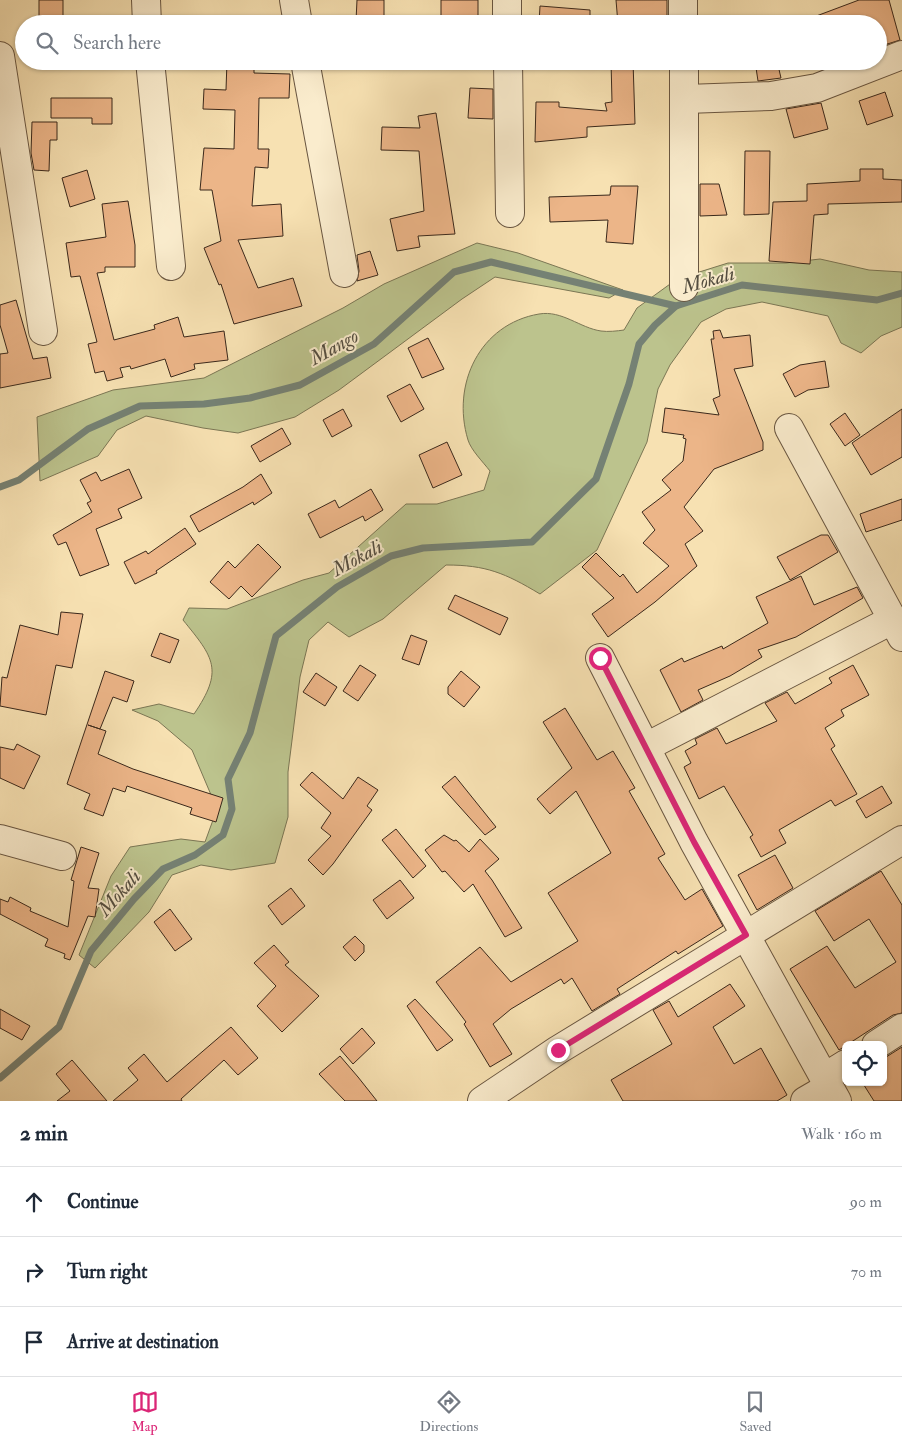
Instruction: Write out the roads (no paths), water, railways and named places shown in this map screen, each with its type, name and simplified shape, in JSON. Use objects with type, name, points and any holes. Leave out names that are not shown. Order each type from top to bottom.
[{"type":"street","points":[[146,0],[147,15]]},
{"type":"street","points":[[294,0],[296,15]]},
{"type":"street","points":[[507,0],[507,15]]},
{"type":"street","points":[[683,0],[683,15]]},
{"type":"street","points":[[887,61],[902,55]]},
{"type":"street","points":[[0,56],[43,330]]},
{"type":"street","points":[[151,70],[171,266]]},
{"type":"street","points":[[306,70],[344,273]]},
{"type":"street","points":[[508,70],[510,213]]},
{"type":"street","points":[[684,70],[686,99],[684,287]]},
{"type":"street","points":[[686,99],[771,96],[793,93],[817,88],[863,70]]},
{"type":"street","points":[[646,746],[898,628],[789,428]]},
{"type":"street","points":[[600,658],[694,842],[746,935],[834,1082],[805,1101]]},
{"type":"street","points":[[0,838],[62,856]]},
{"type":"street","points":[[482,1101],[558,1050],[902,840]]},
{"type":"street","points":[[882,1041],[902,1028]]},
{"type":"waterway","name":"Mango","points":[[0,487],[19,480],[88,429],[140,406],[204,404],[250,398],[300,385],[374,344],[454,272],[491,262],[676,306]]},
{"type":"waterway","name":"Mokali","points":[[0,1078],[59,1027],[91,951],[134,899],[163,869],[195,855],[223,835],[232,809],[228,779],[250,733],[276,636],[337,587],[391,556],[423,548],[532,542],[596,479],[629,384],[639,344],[655,325],[676,306],[742,285],[877,300],[902,293]]}]
